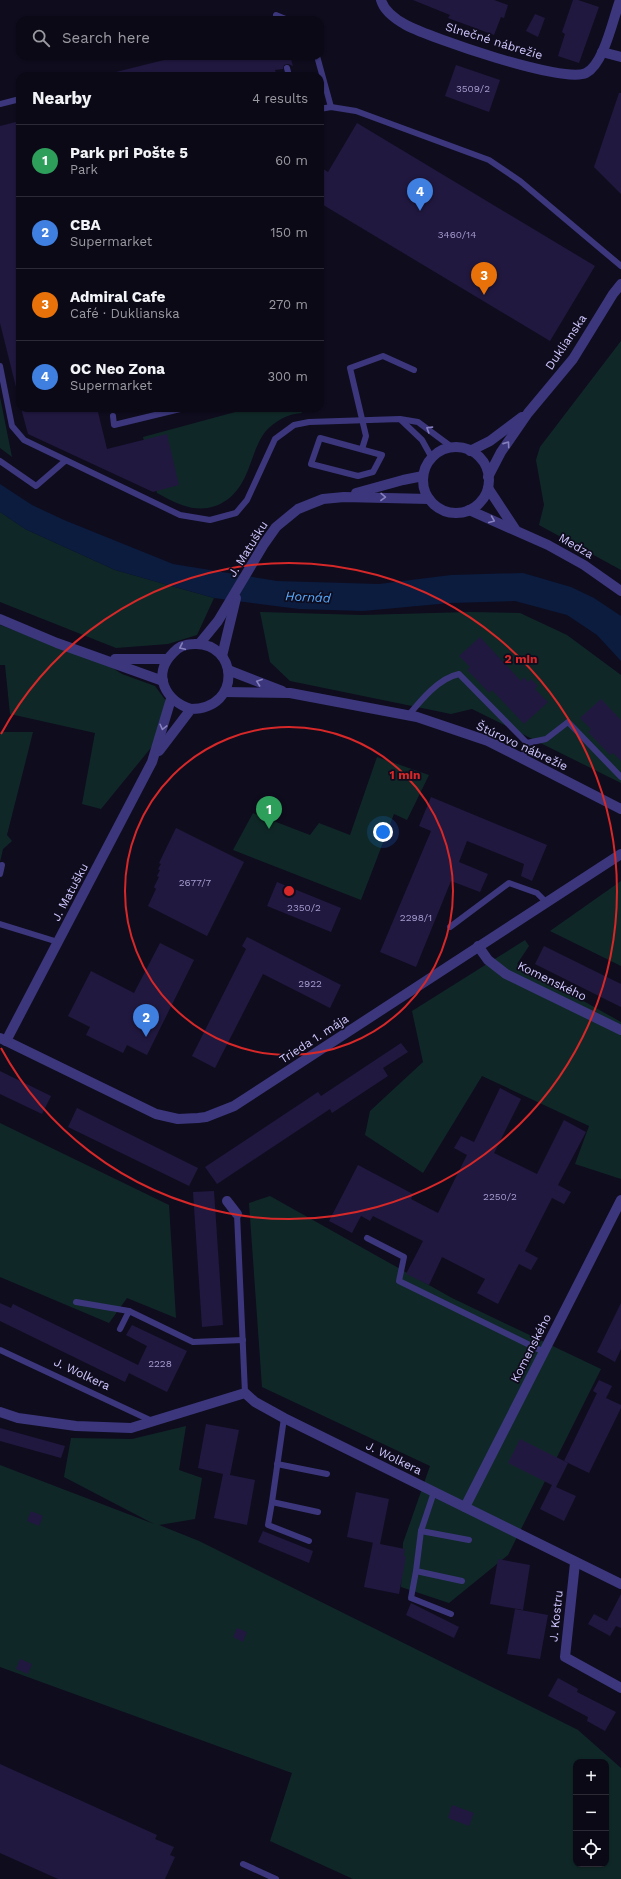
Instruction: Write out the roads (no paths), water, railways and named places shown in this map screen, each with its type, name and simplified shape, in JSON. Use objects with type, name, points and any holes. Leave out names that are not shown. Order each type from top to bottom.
[{"type":"street","name":"Slnečné nábrežie","points":[[381,0],[383,7],[394,18],[419,31],[483,54],[561,74],[580,75],[587,72],[596,63],[602,52],[620,0]]},
{"type":"street","points":[[602,52],[621,57]]},
{"type":"street","name":"Duklianska","points":[[528,413],[573,360],[613,294],[621,284]]},
{"type":"street","points":[[470,451],[490,441],[528,413]]},
{"type":"street","points":[[488,477],[501,452],[528,413]]},
{"type":"street","points":[[453,448],[470,451],[479,457],[486,466],[488,488],[481,501],[469,510],[458,513],[447,512],[437,507],[429,499],[425,492],[423,476],[426,466],[432,458],[445,449],[453,448]]},
{"type":"street","points":[[344,497],[403,480],[423,476]]},
{"type":"street","points":[[488,488],[515,529]]},
{"type":"street","points":[[344,497],[429,499]]},
{"type":"street","name":"J. Matušku","points":[[238,589],[254,560],[276,527],[298,509],[324,499],[344,497]]},
{"type":"street","name":"Medza","points":[[469,510],[515,529],[548,545],[584,565],[621,591]]},
{"type":"street","points":[[200,643],[218,621],[238,589]]},
{"type":"street","points":[[222,656],[238,589]]},
{"type":"street","points":[[0,619],[57,642],[163,681]]},
{"type":"street","points":[[200,643],[208,646],[222,656],[228,670],[229,681],[225,692],[219,700],[211,706],[201,709],[191,709],[180,706],[171,699],[166,691],[163,681],[163,670],[167,659],[181,647],[200,643]]},
{"type":"street","points":[[106,659],[167,659]]},
{"type":"street","points":[[228,670],[290,694]]},
{"type":"street","points":[[225,692],[290,694]]},
{"type":"street","name":"Štúrovo nábrežie","points":[[290,694],[408,716],[488,742],[621,809]]},
{"type":"street","points":[[155,756],[171,699]]},
{"type":"street","points":[[155,756],[191,709]]},
{"type":"street","name":"J. Matušku","points":[[3,1039],[58,942],[155,756]]},
{"type":"street","name":"Trieda 1. mája","points":[[3,1039],[156,1114],[178,1119],[206,1117],[234,1106],[621,854]]},
{"type":"street","name":"Komenského","points":[[478,946],[488,960],[506,974],[621,1030]]},
{"type":"street","name":"Komenského","points":[[465,1507],[621,1200]]},
{"type":"street","points":[[227,1201],[237,1214]]},
{"type":"street","points":[[0,1412],[18,1418],[76,1426],[131,1428],[245,1393]]},
{"type":"street","name":"J. Wolkera","points":[[245,1393],[255,1402],[284,1418],[575,1563],[621,1584]]},
{"type":"street","name":"J. Kostru","points":[[575,1563],[565,1657],[621,1688]]},
{"type":"lane","points":[[318,60],[321,72]]},
{"type":"lane","points":[[287,68],[288,72]]},
{"type":"lane","points":[[324,82],[331,107]]},
{"type":"lane","points":[[0,104],[16,100]]},
{"type":"lane","points":[[324,108],[331,107],[356,110],[489,160],[520,181],[621,266]]},
{"type":"lane","points":[[362,449],[366,436],[350,368],[383,356],[414,370]]},
{"type":"lane","points":[[0,366],[12,426],[24,440],[180,515],[210,520],[236,513],[247,500],[275,439],[294,425],[309,422],[400,419],[418,422],[453,448]]},
{"type":"lane","points":[[112,416],[114,425],[168,412]]},
{"type":"lane","points":[[400,419],[422,440],[432,458]]},
{"type":"lane","points":[[320,438],[362,449],[382,455],[373,472],[358,476],[311,464],[320,438]]},
{"type":"lane","points":[[0,461],[36,486],[65,461]]},
{"type":"lane","points":[[408,716],[420,701],[450,676],[459,674],[527,743]]},
{"type":"lane","points":[[527,743],[546,739],[568,722],[621,777]]},
{"type":"lane","points":[[522,758],[527,743]]},
{"type":"lane","points":[[0,874],[2,865]]},
{"type":"lane","points":[[450,927],[509,883],[537,893],[546,902]]},
{"type":"lane","points":[[0,924],[58,942]]},
{"type":"lane","points":[[237,1214],[245,1393]]},
{"type":"lane","points":[[367,1238],[404,1257],[399,1281],[544,1352]]},
{"type":"lane","points":[[76,1302],[129,1311],[193,1342],[243,1340]]},
{"type":"lane","points":[[120,1330],[129,1311]]},
{"type":"lane","name":"J. Wolkera","points":[[0,1350],[152,1421]]},
{"type":"lane","points":[[284,1418],[268,1525],[309,1541]]},
{"type":"lane","points":[[277,1464],[327,1474]]},
{"type":"lane","points":[[434,1492],[421,1531],[411,1598],[451,1614]]},
{"type":"lane","points":[[272,1502],[318,1512]]},
{"type":"lane","points":[[421,1531],[469,1540]]},
{"type":"lane","points":[[416,1571],[462,1581]]},
{"type":"lane","points":[[242,1864],[276,1879]]},
{"type":"water","name":"Hornád","points":[[0,484],[32,505],[64,520],[173,564],[277,581],[379,584],[451,575],[523,573],[571,587],[594,598],[621,616],[621,661],[597,635],[567,615],[515,601],[450,603],[363,611],[299,609],[214,598],[115,570],[25,529],[0,512]]},
{"type":"place","name":"OC Neo Zona","points":[[420,211]]},
{"type":"place","name":"Admiral Cafe","points":[[484,295]]},
{"type":"place","name":"Park pri Pošte 5","points":[[269,829]]},
{"type":"place","name":"CBA","points":[[146,1037]]}]
